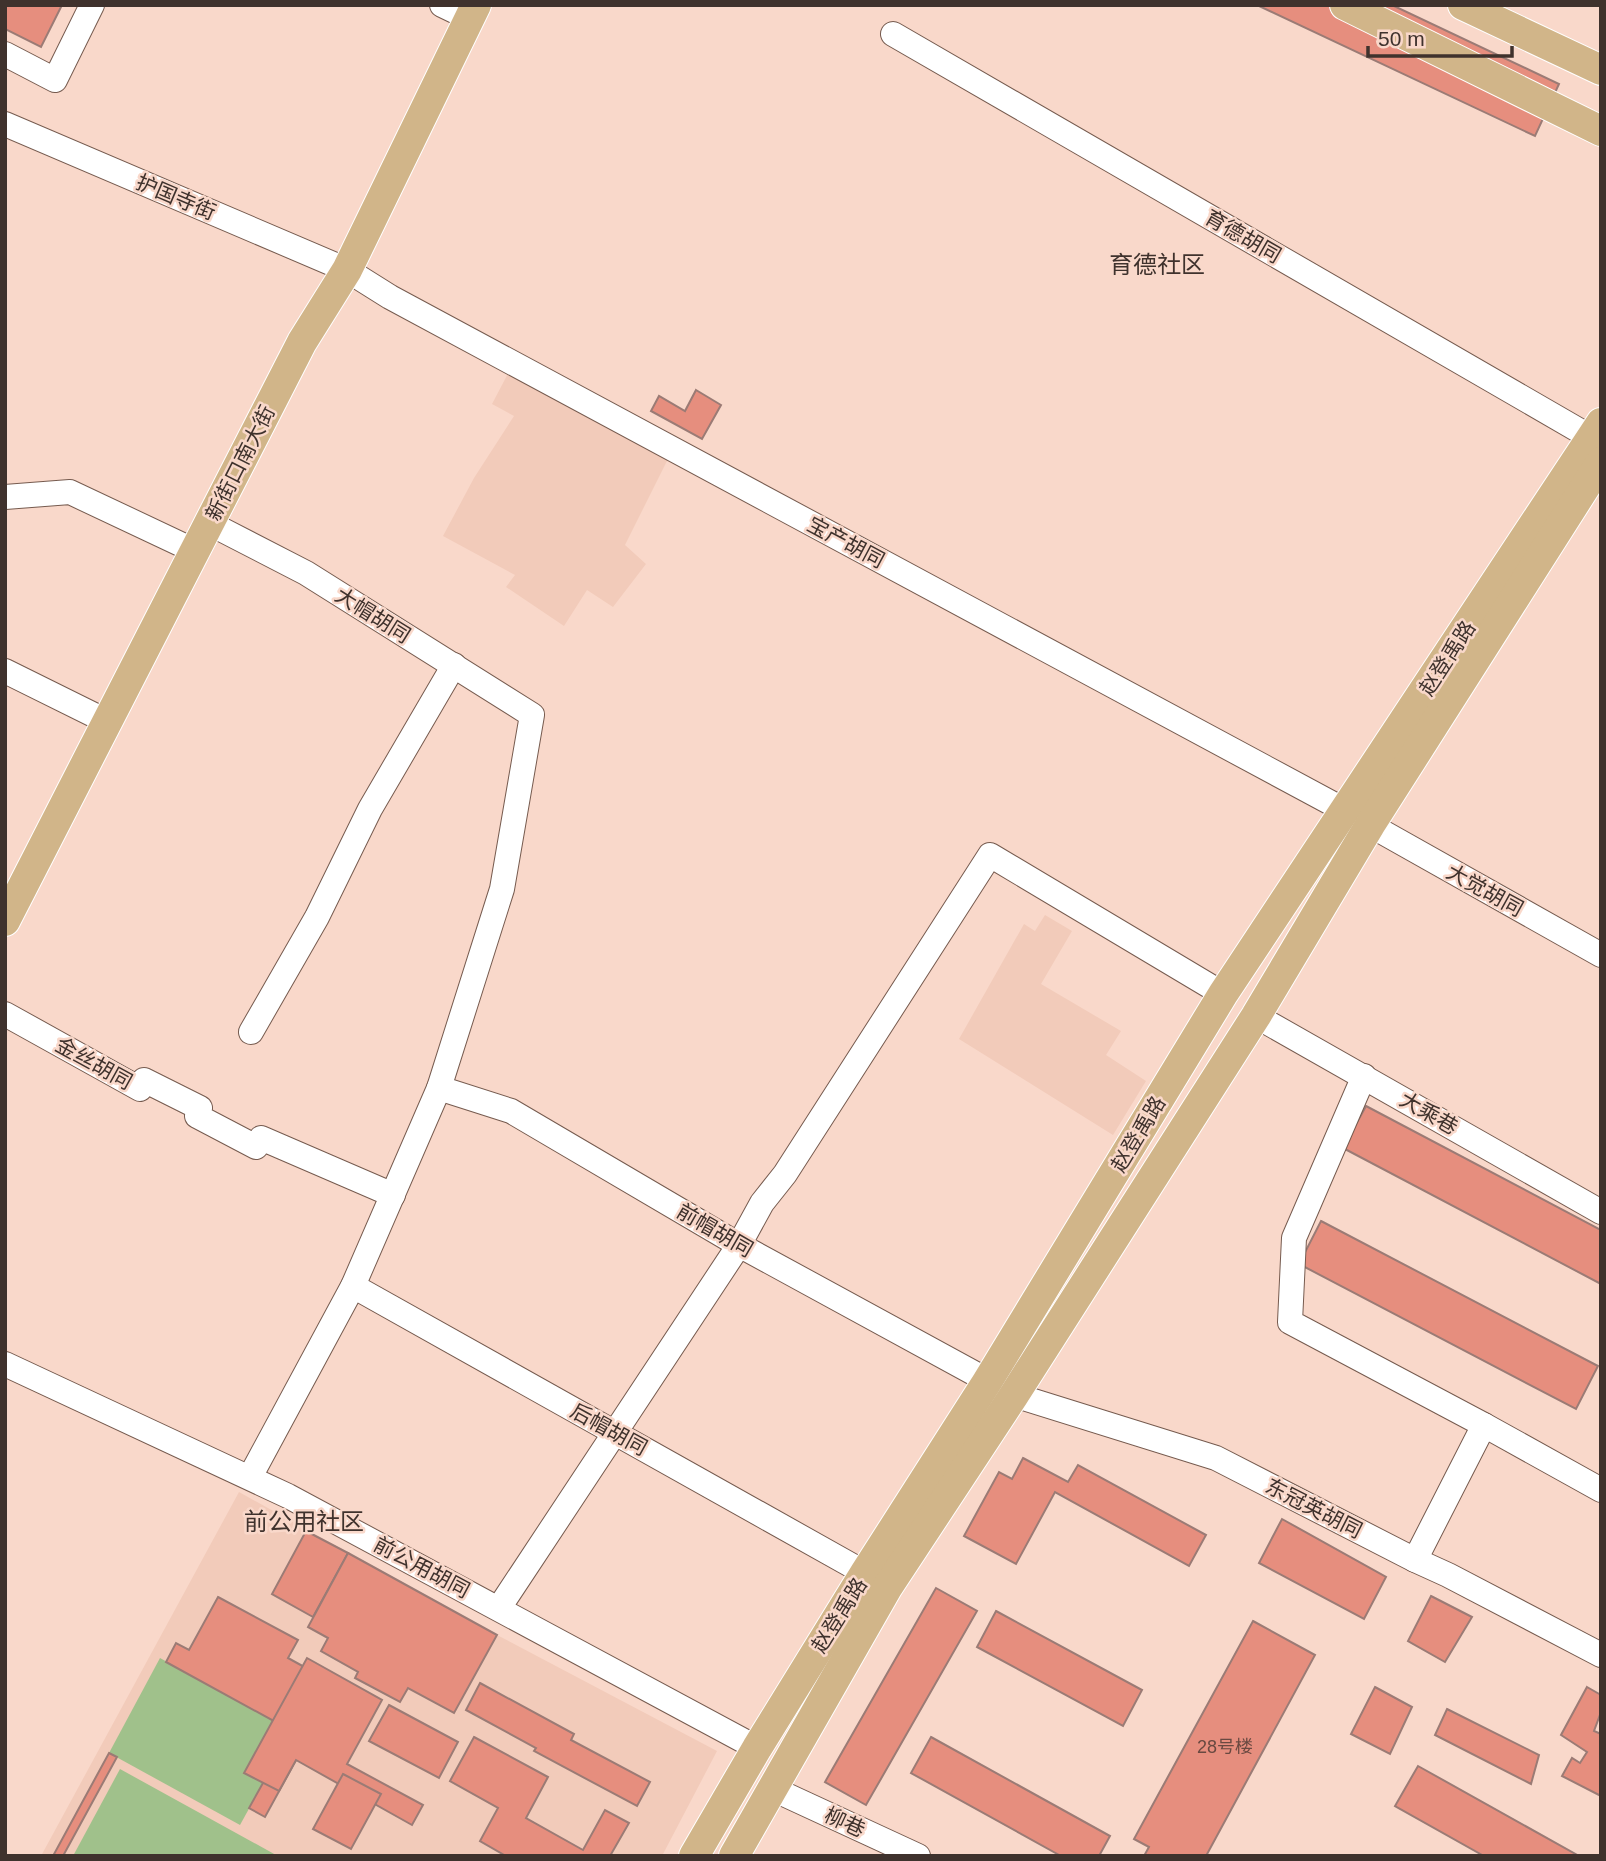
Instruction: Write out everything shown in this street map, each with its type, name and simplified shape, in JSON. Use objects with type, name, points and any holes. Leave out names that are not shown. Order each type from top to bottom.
[{"type":"main road","points":[[1345,5],[1601,131]]},
{"type":"main road","points":[[1463,5],[1601,70]]},
{"type":"main road","name":"新街口南大街","points":[[5,921],[302,342],[347,270],[472,12]]},
{"type":"main road","name":"赵登禹路","points":[[694,1856],[757,1748],[987,1382],[1223,994],[1358,818],[1598,441]]},
{"type":"main road","name":"赵登禹路","points":[[734,1856],[887,1588],[1256,1016],[1358,818]]},
{"type":"street","points":[[5,54],[55,80],[92,5]]},
{"type":"street","points":[[442,5],[472,12]]},
{"type":"street","name":"育德胡同","points":[[893,34],[1598,441]]},
{"type":"street","name":"护国寺街","points":[[5,124],[347,270]]},
{"type":"street","name":"宝产胡同","points":[[347,270],[415,310],[1358,818]]},
{"type":"street","points":[[5,497],[70,492],[195,551]]},
{"type":"street","name":"大帽胡同","points":[[209,523],[306,573],[532,715],[502,889],[439,1088]]},
{"type":"street","points":[[251,1032],[317,917],[370,809],[454,665]]},
{"type":"street","points":[[5,671],[108,722]]},
{"type":"street","name":"大觉胡同","points":[[1358,818],[1601,955]]},
{"type":"street","points":[[499,1608],[739,1245],[762,1203],[785,1174],[990,855],[1223,994]]},
{"type":"street","name":"金丝胡同","points":[[5,1014],[140,1089],[144,1080],[200,1108],[197,1116],[256,1147],[261,1138],[393,1195]]},
{"type":"street","name":"大乘巷","points":[[1256,1016],[1601,1212]]},
{"type":"street","points":[[1364,1076],[1294,1238],[1290,1322],[1601,1490]]},
{"type":"street","points":[[250,1477],[353,1286],[439,1088]]},
{"type":"street","name":"前帽胡同","points":[[439,1088],[511,1111],[739,1245],[1014,1395]]},
{"type":"street","name":"后帽胡同","points":[[353,1286],[865,1573]]},
{"type":"street","name":"前公用胡同","points":[[5,1364],[250,1477],[757,1748]]},
{"type":"street","name":"东冠英胡同","points":[[1014,1395],[1216,1458],[1601,1655]]},
{"type":"street","points":[[1415,1560],[1484,1425]]},
{"type":"street","name":"柳巷","points":[[773,1789],[918,1856]]},
{"type":"shaded area","points":[[512,366],[672,451],[625,545],[646,564],[613,607],[587,590],[564,626],[506,587],[515,575],[443,536],[474,478],[514,416],[492,404]]},
{"type":"shaded area","points":[[1045,915],[1072,931],[1041,984],[1121,1031],[1106,1055],[1146,1081],[1113,1135],[959,1039],[1024,924],[1035,931]]},
{"type":"shaded area","points":[[239,1492],[497,1635],[717,1751],[662,1856],[41,1856]]},
{"type":"green space","points":[[160,1658],[292,1731],[240,1825],[109,1753]]},
{"type":"green space","points":[[120,1769],[276,1855],[276,1856],[73,1856]]},
{"type":"building","points":[[5,5],[62,5],[41,47],[5,29]]},
{"type":"building","points":[[1257,5],[1392,5],[1559,84],[1535,136]]},
{"type":"building","points":[[696,390],[721,405],[702,439],[651,411],[659,396],[685,411]]},
{"type":"building","points":[[1366,1106],[1601,1230],[1601,1284],[1343,1148]]},
{"type":"building","points":[[1321,1221],[1598,1366],[1576,1409],[1299,1264]]},
{"type":"building","points":[[1023,1458],[1068,1482],[1078,1465],[1206,1535],[1189,1566],[1055,1492],[1016,1564],[964,1536],[999,1472],[1012,1479]]},
{"type":"building","points":[[1282,1519],[1386,1577],[1364,1619],[1259,1563]]},
{"type":"building","points":[[306,1531],[348,1553],[313,1617],[272,1594]]},
{"type":"building","points":[[348,1553],[497,1635],[454,1713],[408,1688],[400,1702],[355,1678],[358,1672],[321,1651],[328,1638],[308,1627]]},
{"type":"building","points":[[936,1588],[977,1611],[866,1805],[825,1782]]},
{"type":"building","points":[[1431,1596],[1472,1617],[1445,1662],[1408,1641]]},
{"type":"building","points":[[218,1597],[298,1640],[288,1658],[337,1685],[265,1817],[249,1808],[292,1731],[166,1662],[176,1643],[189,1650]]},
{"type":"building","points":[[996,1611],[1142,1690],[1123,1726],[977,1647]]},
{"type":"building","points":[[1253,1621],[1315,1655],[1206,1856],[1144,1856],[1149,1847],[1134,1839]]},
{"type":"building","points":[[307,1658],[382,1700],[347,1764],[423,1805],[412,1825],[296,1760],[279,1791],[244,1773]]},
{"type":"building","points":[[480,1683],[574,1734],[571,1740],[650,1782],[637,1806],[534,1751],[536,1748],[466,1710]]},
{"type":"building","points":[[1375,1687],[1412,1707],[1390,1754],[1351,1734]]},
{"type":"building","points":[[1587,1687],[1601,1695],[1601,1712],[1594,1731],[1601,1734],[1601,1796],[1562,1776],[1572,1758],[1580,1763],[1587,1752],[1561,1735]]},
{"type":"building","points":[[389,1705],[458,1742],[439,1778],[369,1741]]},
{"type":"building","points":[[1447,1709],[1539,1755],[1531,1784],[1435,1735]]},
{"type":"building","points":[[474,1737],[548,1777],[526,1818],[583,1850],[605,1810],[629,1823],[610,1856],[506,1856],[480,1841],[498,1808],[450,1781]]},
{"type":"building","points":[[931,1737],[1110,1836],[1099,1856],[1061,1856],[911,1773]]},
{"type":"building","points":[[109,1753],[117,1757],[63,1856],[53,1856]]},
{"type":"building","points":[[1418,1766],[1579,1856],[1484,1856],[1395,1806]]},
{"type":"building","points":[[343,1774],[381,1794],[351,1849],[313,1829]]},
{"type":"district","name":"育德社区","points":[[1157,264]]},
{"type":"district","name":"前公用社区","points":[[304,1521]]}]
